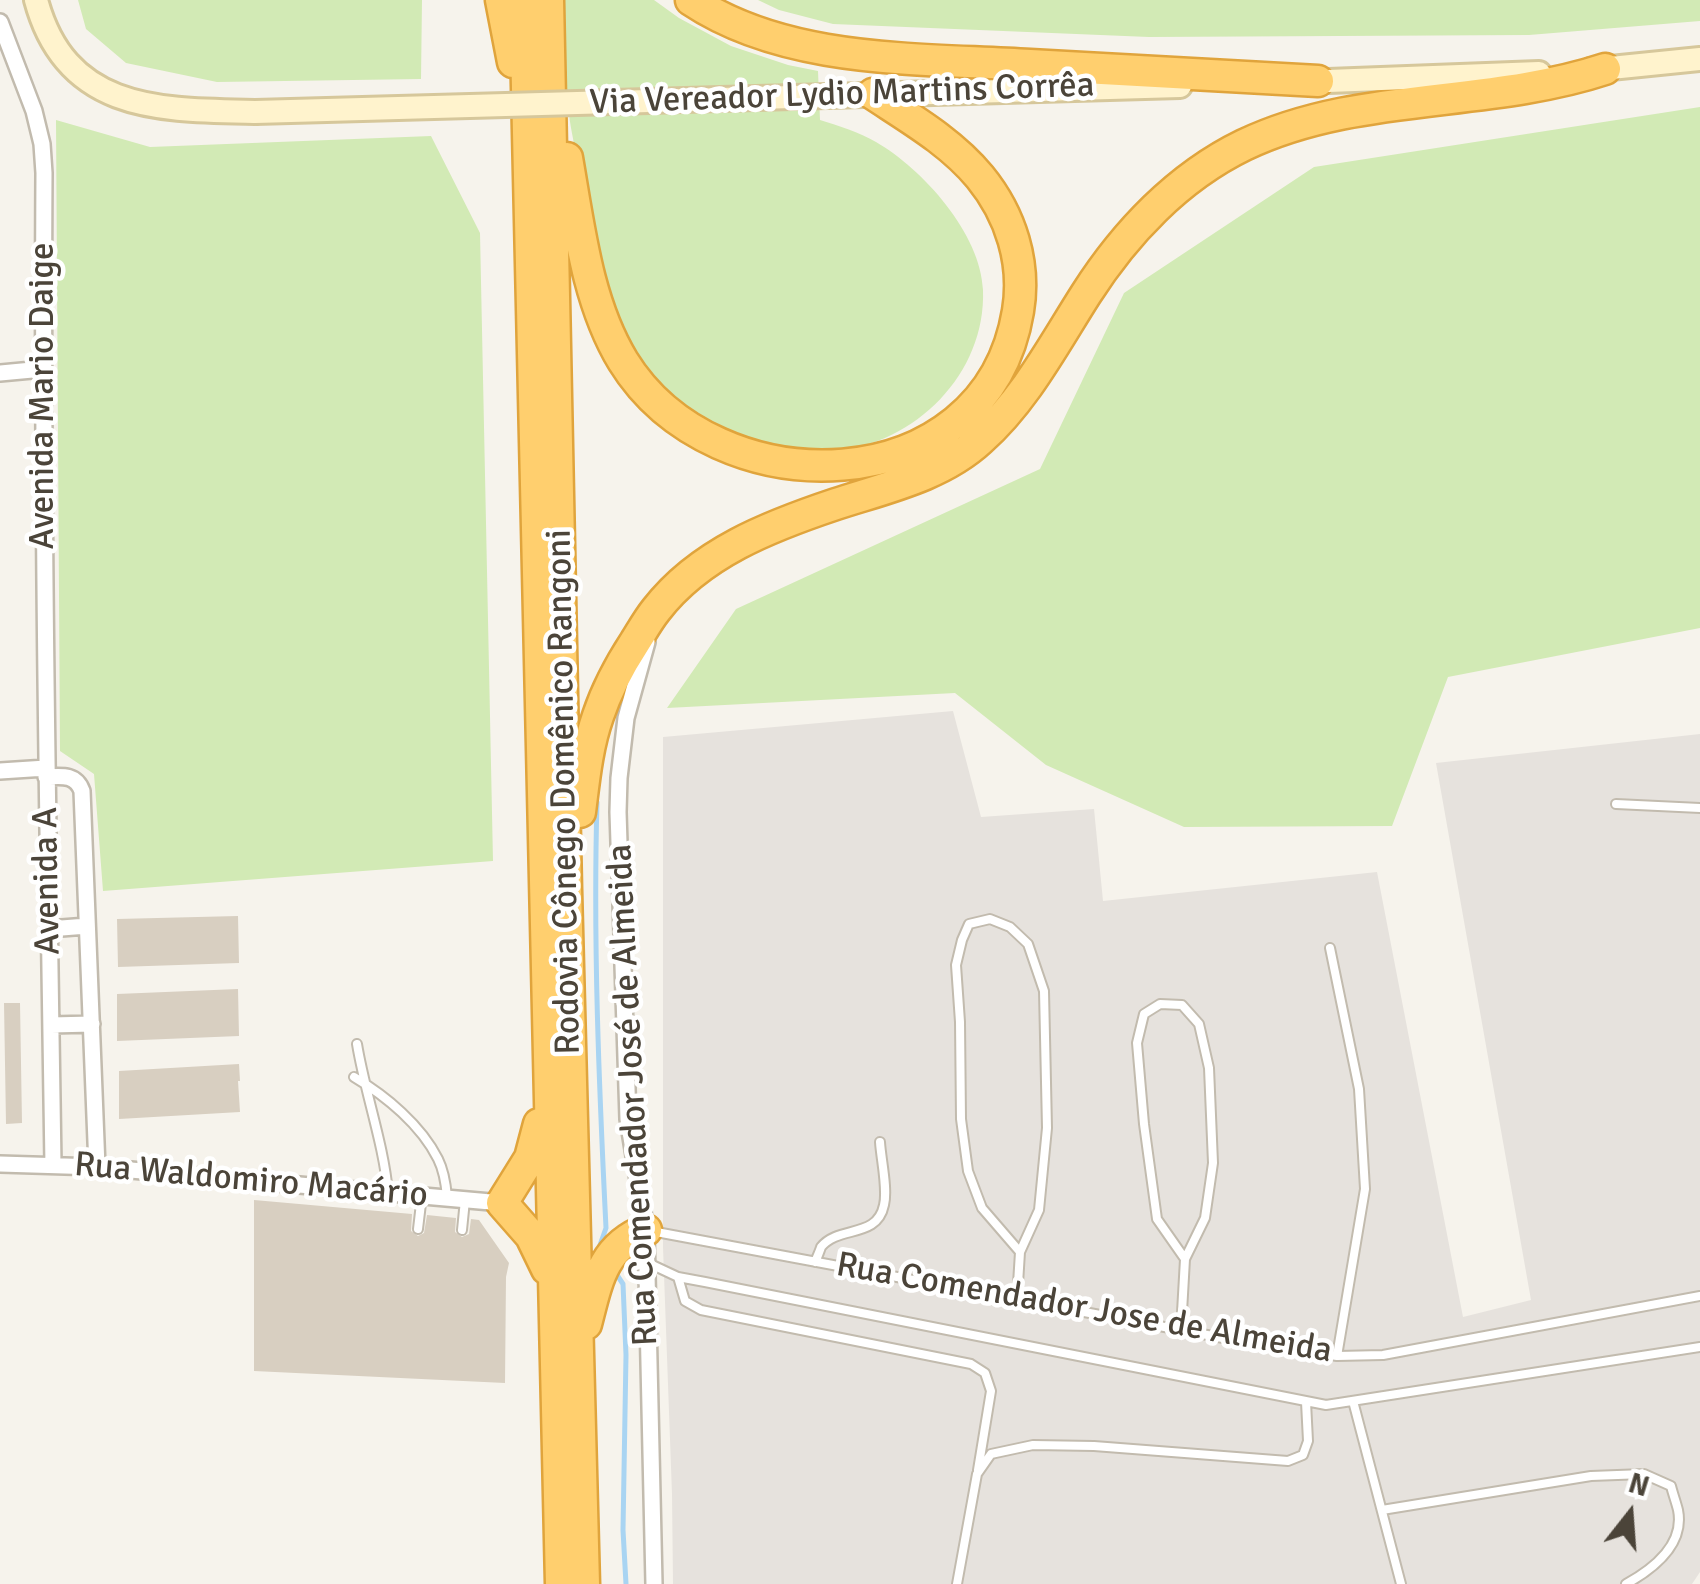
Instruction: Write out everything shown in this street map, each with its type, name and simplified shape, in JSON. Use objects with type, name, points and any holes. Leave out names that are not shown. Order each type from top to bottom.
[{"type":"highway","points":[[501,0],[515,68],[539,76],[608,334],[649,394],[678,420],[748,456],[799,465],[845,466],[906,451],[934,436],[978,400],[1010,343],[1021,276],[1006,218],[981,178],[955,152],[873,94]]},
{"type":"highway","name":"Rodovia Cônego Domênico Rangoni","points":[[525,0],[539,76],[584,1584]]},
{"type":"highway","name":"Rodovia Cônego Domênico Rangoni","points":[[548,0],[539,76],[548,1082],[561,1584]]},
{"type":"highway","points":[[691,0],[729,23],[772,38],[838,51],[1318,82]]},
{"type":"highway","points":[[566,889],[597,718],[614,677],[656,609],[692,574],[738,543],[784,522],[919,477],[977,444],[1012,406],[1090,288],[1148,214],[1242,146],[1281,130],[1350,111],[1540,87],[1605,68]]},
{"type":"highway","points":[[548,1082],[530,1158],[502,1204],[531,1236],[553,1280]]},
{"type":"highway","points":[[578,1350],[603,1268],[623,1240],[646,1230]]},
{"type":"main road","name":"Via Vereador Lydio Martins Corrêa","points":[[36,0],[47,32],[62,55],[89,83],[102,90],[172,109],[255,112],[1488,76],[1700,59]]},
{"type":"street","name":"Avenida Mario Daige","points":[[0,22],[34,111],[44,173],[46,773]]},
{"type":"street","points":[[0,373],[43,369]]},
{"type":"street","name":"Rua Comendador José de Almeida","points":[[654,1584],[646,1230],[628,1118],[619,795],[626,718],[656,609]]},
{"type":"street","points":[[0,771],[46,773]]},
{"type":"street","name":"Avenida A","points":[[53,1165],[46,773],[71,777],[82,791],[98,1167]]},
{"type":"street","points":[[49,929],[88,926]]},
{"type":"street","points":[[51,1025],[92,1024]]},
{"type":"street","name":"Rua Waldomiro Macário","points":[[0,1164],[98,1167],[502,1204]]},
{"type":"lane","points":[[1616,804],[1700,808]]},
{"type":"lane","points":[[1016,1300],[1020,1252],[1039,1210],[1048,1128],[1044,990],[1028,944],[1010,927],[990,920],[969,924],[956,965],[961,1119],[968,1171],[982,1208],[1020,1252]]},
{"type":"lane","points":[[1330,948],[1359,1088],[1366,1190],[1337,1356]]},
{"type":"lane","points":[[1181,1330],[1185,1258],[1205,1218],[1213,1163],[1209,1068],[1199,1024],[1182,1006],[1160,1004],[1144,1014],[1137,1042],[1144,1124],[1157,1218],[1185,1258]]},
{"type":"lane","points":[[358,1044],[359,1079],[387,1176],[388,1192]]},
{"type":"lane","points":[[359,1079],[378,1091],[425,1139],[439,1161],[447,1198]]},
{"type":"lane","points":[[815,1262],[830,1240],[877,1222],[885,1204],[880,1142]]},
{"type":"lane","points":[[418,1229],[422,1195]]},
{"type":"lane","points":[[462,1230],[465,1199]]},
{"type":"lane","name":"Rua Comendador Jose de Almeida","points":[[646,1230],[1337,1356],[1383,1355],[1700,1296]]},
{"type":"lane","points":[[646,1262],[678,1277],[1326,1405],[1700,1347]]},
{"type":"lane","points":[[678,1277],[685,1301],[701,1310],[971,1364],[985,1373],[991,1391],[957,1584]]},
{"type":"lane","points":[[1353,1401],[1401,1584]]},
{"type":"lane","points":[[977,1474],[990,1454],[1033,1445],[1288,1461],[1302,1455],[1308,1441],[1306,1402]]},
{"type":"lane","points":[[1382,1510],[1591,1476],[1644,1474],[1670,1486],[1679,1514],[1674,1543],[1651,1570],[1626,1584]]},
{"type":"shaded area","points":[[953,711],[981,817],[1094,809],[1103,901],[1377,872],[1463,1317],[1531,1300],[1436,763],[1700,734],[1700,1572],[1692,1584],[673,1584],[663,1247],[663,737]]},
{"type":"green space","points":[[78,0],[422,0],[421,79],[217,82],[126,63],[86,29]]},
{"type":"green space","points":[[564,0],[654,0],[731,46],[818,71],[820,120],[876,142],[930,186],[972,247],[983,290],[981,321],[959,376],[918,419],[864,446],[811,451],[713,427],[683,408],[659,386],[629,347],[606,283],[571,128]]},
{"type":"green space","points":[[758,0],[1700,0],[1700,21],[1529,35],[1149,37],[833,24],[779,10]]},
{"type":"green space","points":[[1700,107],[1700,628],[1448,677],[1392,826],[1184,827],[1046,765],[955,693],[667,708],[736,609],[1040,469],[1124,293],[1314,167]]},
{"type":"green space","points":[[56,120],[150,147],[431,136],[480,233],[493,861],[103,891],[94,774],[60,751]]},
{"type":"building","points":[[238,916],[239,963],[118,967],[117,919]]},
{"type":"building","points":[[238,989],[239,1036],[117,1041],[117,994]]},
{"type":"building","points":[[4,1003],[20,1003],[22,1123],[6,1124]]},
{"type":"building","points":[[239,1064],[240,1112],[119,1119],[119,1071]]},
{"type":"building","points":[[254,1200],[412,1214],[411,1231],[418,1236],[424,1233],[427,1215],[456,1218],[455,1232],[462,1237],[469,1234],[471,1219],[479,1220],[509,1263],[505,1383],[254,1371]]},
{"type":"waterway","points":[[597,802],[596,961],[606,1228],[602,1249]]},
{"type":"waterway","points":[[615,1272],[623,1284],[626,1355],[626,1584]]}]
